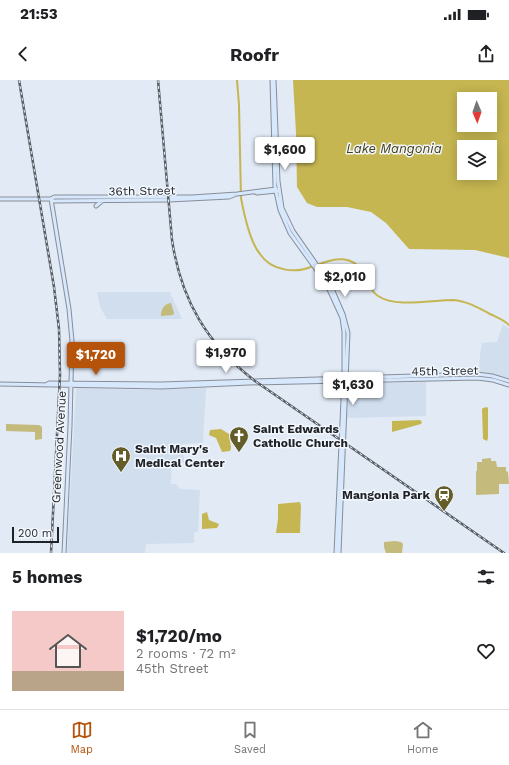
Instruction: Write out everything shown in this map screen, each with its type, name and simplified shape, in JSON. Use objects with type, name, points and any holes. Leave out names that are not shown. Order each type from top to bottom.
[{"type":"main road","points":[[273,80],[277,190],[282,208],[290,226],[334,291],[346,324],[348,343],[337,553]]},
{"type":"main road","name":"36th Street","points":[[51,199],[53,201],[192,197],[258,193],[277,190]]},
{"type":"main road","points":[[90,197],[93,192]]},
{"type":"main road","points":[[96,206],[110,193]]},
{"type":"main road","name":"36th Street","points":[[0,199],[90,197],[117,200],[203,199],[230,197],[236,194]]},
{"type":"main road","name":"Greenwood Avenue","points":[[51,199],[69,309],[72,347],[64,553]]},
{"type":"main road","points":[[114,204],[117,200]]},
{"type":"main road","name":"45th Street","points":[[345,380],[477,374],[492,376],[509,381]]},
{"type":"main road","name":"45th Street","points":[[0,384],[161,384],[477,378],[493,380],[509,385]]},
{"type":"shaded area","points":[[97,292],[170,292],[182,319],[107,319],[100,307]]},
{"type":"shaded area","points":[[171,303],[174,313],[173,315],[161,316],[163,307],[166,304]]},
{"type":"shaded area","points":[[503,324],[509,329],[509,379],[479,372],[482,343],[497,342]]},
{"type":"shaded area","points":[[426,382],[426,416],[347,418],[349,386],[352,384]]},
{"type":"shaded area","name":"Saint Mary's Medical Center","points":[[76,388],[148,390],[206,388],[203,443],[183,444],[184,463],[172,463],[171,484],[176,484],[180,489],[200,490],[198,532],[194,532],[194,543],[146,544],[145,553],[67,553]]},
{"type":"shaded area","points":[[6,424],[39,425],[42,427],[42,439],[35,440],[35,432],[6,431]]},
{"type":"shaded area","points":[[491,458],[491,461],[496,461],[497,467],[506,467],[509,484],[499,484],[499,494],[476,495],[477,462],[482,462],[482,459]]},
{"type":"shaded area","points":[[395,541],[403,544],[402,553],[386,553],[384,542]]},
{"type":"water","name":"Lake Mangonia","points":[[293,80],[509,80],[509,258],[475,250],[409,249],[386,223],[371,212],[347,207],[317,207],[307,203],[297,187]]},
{"type":"water","points":[[487,407],[487,441],[483,439],[482,409]]},
{"type":"water","points":[[420,420],[422,422],[421,424],[392,432],[392,421]]},
{"type":"water","points":[[221,429],[229,434],[230,451],[222,452],[216,438],[209,435],[210,430]]},
{"type":"water","points":[[300,502],[300,533],[276,533],[278,504]]},
{"type":"water","points":[[207,512],[209,520],[219,524],[217,528],[202,529],[202,514]]},
{"type":"waterway","points":[[237,80],[241,198],[250,235],[256,249],[265,260],[277,267],[299,270],[313,266]]},
{"type":"waterway","points":[[317,265],[336,259],[349,260],[359,267],[375,294],[385,300],[404,303],[453,300],[468,303],[509,325]]},
{"type":"railway","points":[[19,80],[54,287],[59,329],[60,375],[51,553]]},
{"type":"railway","points":[[158,80],[172,240],[176,262],[190,301],[210,336],[223,352],[255,381],[504,553]]},
{"type":"place","name":"Saint Edwards Catholic Church","points":[[239,453]]},
{"type":"place","name":"Saint Mary's Medical Center","points":[[121,473]]},
{"type":"place","name":"Mangonia Park","points":[[444,512]]}]
